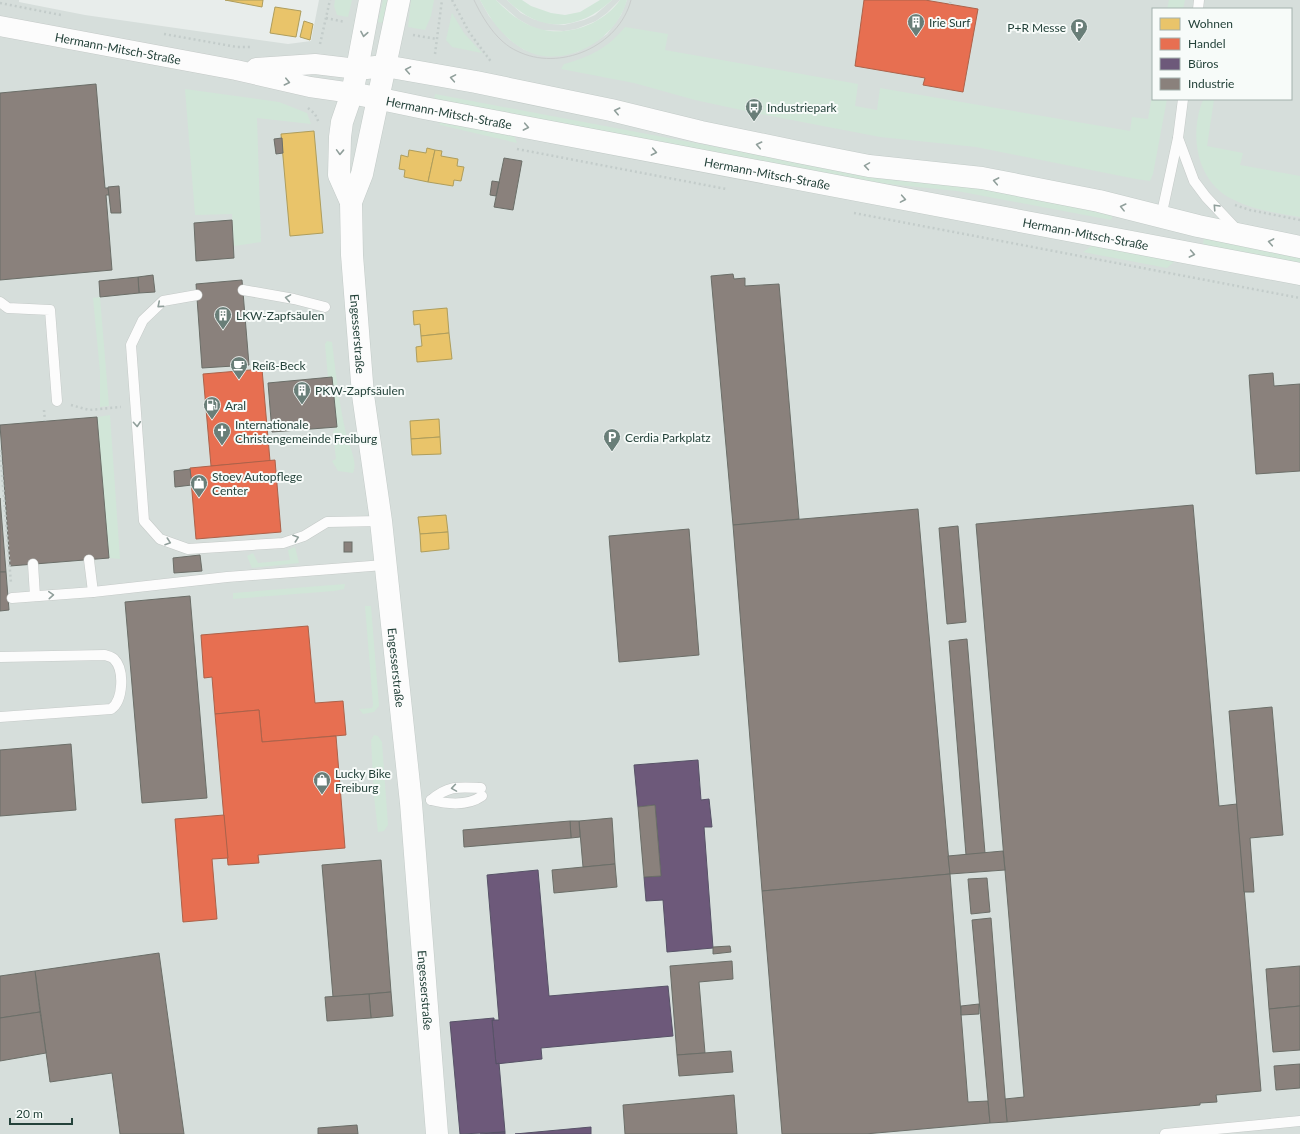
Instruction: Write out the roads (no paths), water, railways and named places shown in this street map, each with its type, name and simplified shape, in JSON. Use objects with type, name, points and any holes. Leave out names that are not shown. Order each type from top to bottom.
[{"type":"main road","name":"Engesserstraße","points":[[351,202],[339,175],[342,122],[352,93],[370,0]]},
{"type":"main road","name":"Engesserstraße","points":[[399,0],[362,174],[351,202],[352,255],[363,394],[380,521],[411,803],[437,1134]]},
{"type":"main road","points":[[357,69],[385,66],[476,82],[611,110],[735,140],[868,166],[982,178],[1099,201],[1242,236],[1300,247]]},
{"type":"main road","name":"Hermann-Mitsch-Straße","points":[[352,93],[1300,274]]},
{"type":"main road","points":[[1154,247],[1161,216]]},
{"type":"street","name":"Hermann-Mitsch-Straße","points":[[0,26],[236,70],[310,87],[352,93]]},
{"type":"street","name":"Hermann-Mitsch-Straße","points":[[236,70],[315,64],[357,69]]},
{"type":"lane","points":[[1161,216],[1178,138],[1183,100]]},
{"type":"lane","points":[[1178,138],[1194,181],[1242,236]]},
{"type":"lane","points":[[243,290],[294,299],[325,308]]},
{"type":"lane","points":[[196,294],[163,301],[143,320],[131,345],[144,520],[160,540],[188,549],[282,543],[304,536],[327,522],[380,521]]},
{"type":"lane","points":[[0,302],[8,308],[50,310],[57,401]]},
{"type":"lane","points":[[90,560],[93,592]]},
{"type":"lane","points":[[33,564],[35,596]]},
{"type":"lane","points":[[12,598],[93,592],[227,577],[384,565]]},
{"type":"lane","points":[[0,658],[106,655],[113,658],[117,663],[121,692],[118,702],[111,709],[0,717]]},
{"type":"lane","points":[[1165,1134],[1300,1121]]},
{"type":"tram line","points":[[474,0],[491,29],[503,42],[517,51],[533,57],[551,58],[568,56],[585,51],[601,42],[614,31],[624,17],[631,0]]},
{"type":"place","name":"Irie Surf","points":[[916,37]]},
{"type":"place","name":"P+R Messe","points":[[1079,42]]},
{"type":"place","name":"Industriepark","points":[[754,122]]},
{"type":"place","name":"LKW-Zapfsäulen","points":[[223,330]]},
{"type":"place","name":"Reiß-Beck","points":[[239,380]]},
{"type":"place","name":"PKW-Zapfsäulen","points":[[302,405]]},
{"type":"place","name":"Aral","points":[[212,420]]},
{"type":"place","name":"Internationale Christengemeinde Freiburg","points":[[222,446]]},
{"type":"place","name":"Cerdia Parkplatz","points":[[612,452]]},
{"type":"place","name":"Stoev Autopflege Center","points":[[199,498]]},
{"type":"place","name":"Lucky Bike Freiburg","points":[[322,795]]}]
